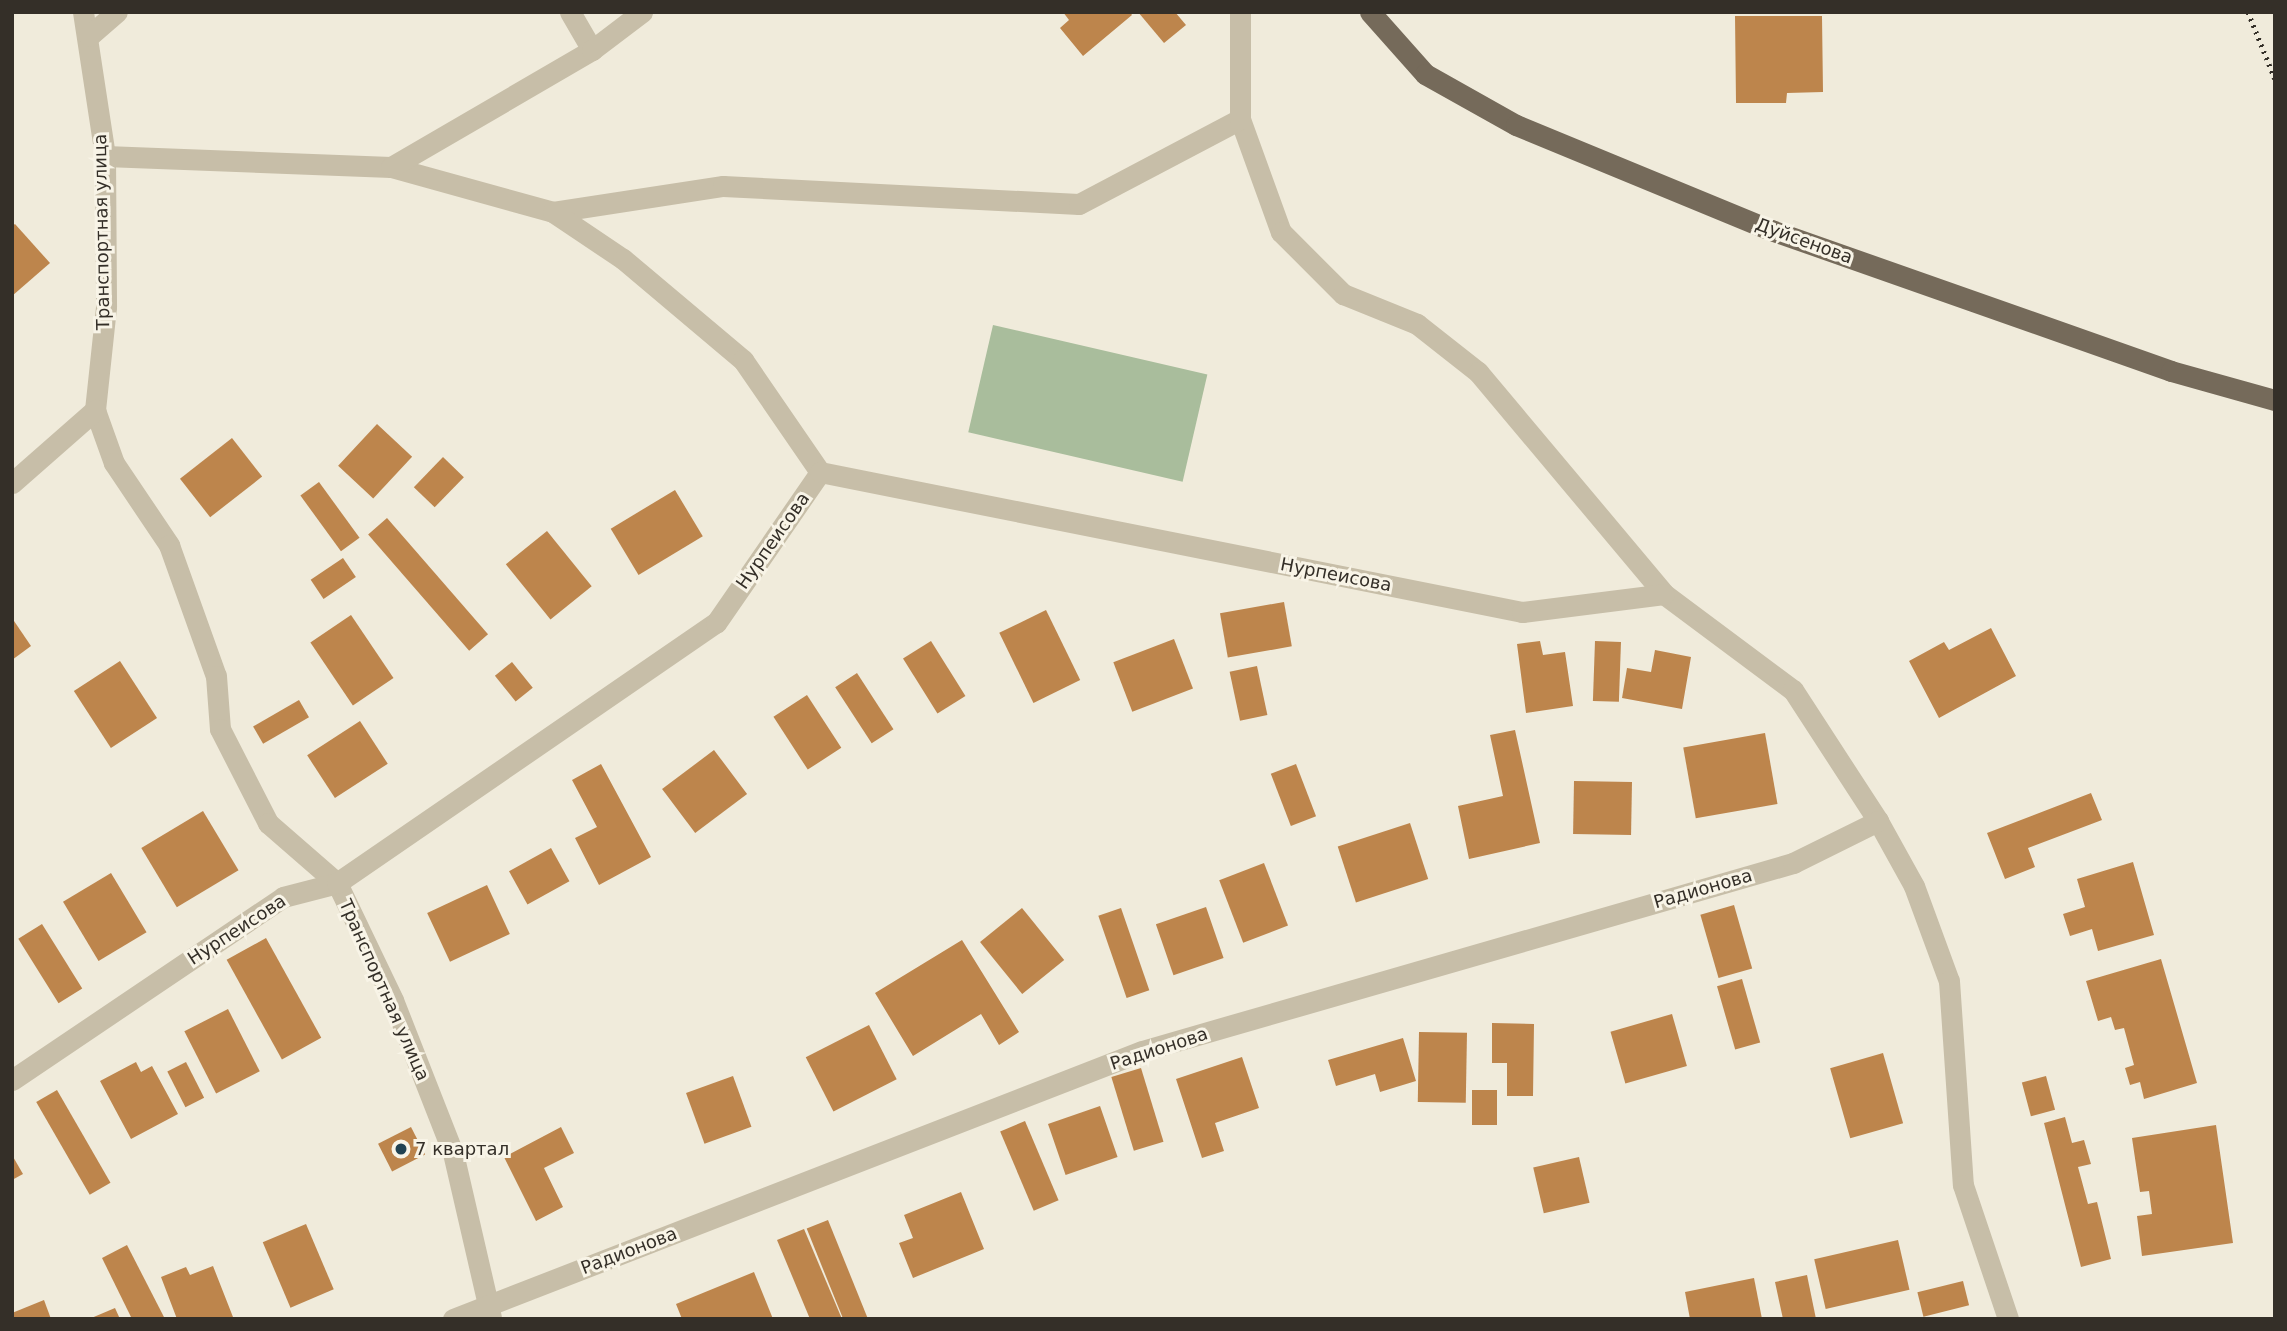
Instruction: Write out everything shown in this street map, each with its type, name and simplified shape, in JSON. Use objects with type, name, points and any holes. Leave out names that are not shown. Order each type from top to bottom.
[{"type":"main road","name":"Дуйсенова","points":[[1370,12],[1424,74],[1516,125],[1771,230],[2171,372],[2275,400]]},
{"type":"street","name":"Транспортная улица","points":[[83,12],[89,36],[105,156],[106,307],[95,410],[114,463],[169,545],[216,677],[220,729],[268,823],[337,884],[393,1000],[453,1153],[491,1312]]},
{"type":"street","points":[[89,36],[117,12]]},
{"type":"street","points":[[570,12],[592,50]]},
{"type":"street","points":[[391,167],[592,50],[642,12]]},
{"type":"street","points":[[1240,12],[1240,119],[1281,232],[1343,295],[1416,324],[1478,372],[1664,594],[1793,690],[1878,821],[1914,886],[1949,981],[1963,1185],[2008,1319]]},
{"type":"street","points":[[553,212],[723,186],[1079,204],[1240,119]]},
{"type":"street","points":[[105,156],[391,167],[553,212],[623,259],[743,360],[820,472]]},
{"type":"street","points":[[12,483],[95,410]]},
{"type":"street","name":"Нурпеисова","points":[[12,1080],[283,897],[337,884],[716,623],[820,472],[1522,612],[1664,594]]},
{"type":"street","name":"Радионова","points":[[453,1319],[491,1312],[1142,1051],[1793,863],[1878,821]]},
{"type":"green space","points":[[993,325],[1207,374],[1183,482],[968,432]]},
{"type":"building","points":[[1063,12],[1130,12],[1132,15],[1083,56],[1060,28],[1069,20]]},
{"type":"building","points":[[1138,12],[1175,12],[1186,25],[1164,43]]},
{"type":"building","points":[[1735,16],[1822,16],[1823,92],[1787,93],[1786,103],[1736,103]]},
{"type":"building","points":[[15,224],[50,263],[12,296],[12,226]]},
{"type":"building","points":[[377,424],[412,457],[373,498],[338,466]]},
{"type":"building","points":[[232,438],[262,477],[210,517],[180,479]]},
{"type":"building","points":[[443,457],[464,477],[435,507],[414,487]]},
{"type":"building","points":[[319,482],[360,538],[341,551],[300,496]]},
{"type":"building","points":[[675,490],[703,536],[639,575],[611,529]]},
{"type":"building","points":[[387,518],[488,634],[469,651],[368,534]]},
{"type":"building","points":[[547,531],[592,586],[550,620],[506,564]]},
{"type":"building","points":[[343,558],[356,577],[324,599],[311,580]]},
{"type":"building","points":[[1284,602],[1292,646],[1228,658],[1220,613]]},
{"type":"building","points":[[1046,610],[1080,680],[1033,703],[999,633]]},
{"type":"building","points":[[351,615],[393,678],[353,705],[310,642]]},
{"type":"building","points":[[12,618],[31,646],[12,660]]},
{"type":"building","points":[[1991,628],[2016,676],[1939,718],[1909,661],[1944,642],[1949,650]]},
{"type":"building","points":[[1174,639],[1193,688],[1132,712],[1113,662]]},
{"type":"building","points":[[931,641],[965,696],[937,714],[903,658]]},
{"type":"building","points":[[1540,641],[1543,655],[1565,652],[1573,706],[1526,713],[1517,644]]},
{"type":"building","points":[[1595,641],[1621,642],[1619,702],[1593,701]]},
{"type":"building","points":[[1655,650],[1691,657],[1682,709],[1622,698],[1627,668],[1651,672]]},
{"type":"building","points":[[120,661],[157,718],[111,748],[74,691]]},
{"type":"building","points":[[512,662],[533,688],[516,701],[495,676]]},
{"type":"building","points":[[1257,666],[1267,715],[1240,721],[1230,672]]},
{"type":"building","points":[[857,673],[893,729],[872,743],[835,687]]},
{"type":"building","points":[[807,695],[841,748],[808,770],[773,717]]},
{"type":"building","points":[[299,700],[309,717],[263,744],[253,726]]},
{"type":"building","points":[[360,721],[388,764],[335,798],[307,755]]},
{"type":"building","points":[[1515,730],[1540,843],[1469,859],[1458,806],[1503,796],[1490,735]]},
{"type":"building","points":[[1765,733],[1778,804],[1696,818],[1683,747]]},
{"type":"building","points":[[714,750],[747,794],[695,833],[662,789]]},
{"type":"building","points":[[601,764],[651,857],[599,885],[575,838],[597,827],[572,780]]},
{"type":"building","points":[[1296,764],[1316,816],[1291,826],[1271,774]]},
{"type":"building","points":[[1574,781],[1632,782],[1631,835],[1573,834]]},
{"type":"building","points":[[2091,793],[2102,820],[2028,848],[2035,867],[2005,879],[1987,833]]},
{"type":"building","points":[[203,811],[239,870],[177,907],[141,848]]},
{"type":"building","points":[[1410,823],[1428,879],[1356,903],[1338,846]]},
{"type":"building","points":[[551,848],[569,881],[527,905],[509,871]]},
{"type":"building","points":[[2133,862],[2154,935],[2098,951],[2092,929],[2070,936],[2063,914],[2085,907],[2077,879]]},
{"type":"building","points":[[1264,863],[1288,926],[1243,943],[1219,880]]},
{"type":"building","points":[[111,873],[147,932],[99,961],[63,902]]},
{"type":"building","points":[[487,885],[510,934],[450,962],[427,913]]},
{"type":"building","points":[[1734,905],[1752,968],[1719,978],[1700,915]]},
{"type":"building","points":[[1206,907],[1224,958],[1173,975],[1156,924]]},
{"type":"building","points":[[1022,908],[1064,960],[1022,994],[980,942]]},
{"type":"building","points":[[1121,908],[1149,990],[1127,998],[1098,916]]},
{"type":"building","points":[[42,924],[82,988],[59,1003],[18,939]]},
{"type":"building","points":[[266,938],[321,1038],[282,1060],[227,960]]},
{"type":"building","points":[[962,940],[1019,1032],[999,1045],[981,1014],[913,1056],[875,993]]},
{"type":"building","points":[[2161,959],[2197,1083],[2144,1099],[2140,1082],[2130,1085],[2125,1068],[2134,1065],[2124,1028],[2115,1030],[2111,1017],[2098,1021],[2086,981]]},
{"type":"building","points":[[1742,979],[1760,1042],[1735,1050],[1717,986]]},
{"type":"building","points":[[228,1009],[260,1071],[216,1094],[184,1031]]},
{"type":"building","points":[[1672,1014],[1687,1066],[1625,1084],[1610,1032]]},
{"type":"building","points":[[1492,1023],[1534,1024],[1533,1096],[1507,1096],[1507,1063],[1492,1063]]},
{"type":"building","points":[[869,1025],[897,1079],[833,1112],[806,1057]]},
{"type":"building","points":[[1419,1032],[1467,1033],[1466,1103],[1418,1102]]},
{"type":"building","points":[[1403,1038],[1416,1081],[1380,1092],[1375,1074],[1336,1086],[1328,1060]]},
{"type":"building","points":[[1883,1053],[1903,1123],[1850,1138],[1830,1068]]},
{"type":"building","points":[[1242,1057],[1259,1108],[1215,1123],[1224,1151],[1202,1158],[1176,1079]]},
{"type":"building","points":[[136,1062],[141,1072],[152,1066],[178,1114],[131,1139],[100,1081]]},
{"type":"building","points":[[186,1062],[204,1098],[185,1107],[167,1072]]},
{"type":"building","points":[[1141,1068],[1164,1142],[1134,1151],[1111,1077]]},
{"type":"building","points":[[733,1076],[751,1127],[704,1144],[686,1093]]},
{"type":"building","points":[[2046,1076],[2055,1110],[2031,1116],[2022,1082]]},
{"type":"building","points":[[57,1090],[110,1183],[90,1195],[36,1102]]},
{"type":"building","points":[[1472,1090],[1497,1090],[1497,1125],[1472,1125]]},
{"type":"building","points":[[1100,1106],[1118,1157],[1066,1175],[1048,1124]]},
{"type":"building","points":[[2065,1117],[2072,1143],[2084,1140],[2091,1164],[2078,1167],[2088,1204],[2097,1202],[2111,1259],[2081,1267],[2044,1123]]},
{"type":"building","points":[[1025,1121],[1059,1200],[1034,1211],[1000,1132]]},
{"type":"building","points":[[2216,1125],[2233,1243],[2142,1256],[2137,1216],[2152,1214],[2149,1191],[2140,1192],[2132,1138]]},
{"type":"building","name":"7 квартал","points":[[411,1127],[425,1155],[392,1171],[378,1144]]},
{"type":"building","points":[[561,1127],[574,1153],[544,1168],[563,1207],[536,1221],[504,1157]]},
{"type":"building","points":[[12,1155],[23,1174],[12,1180]]},
{"type":"building","points":[[1579,1157],[1590,1203],[1544,1213],[1533,1168]]},
{"type":"building","points":[[961,1192],[984,1249],[913,1278],[899,1243],[913,1238],[904,1215]]},
{"type":"building","points":[[828,1220],[868,1319],[843,1319],[807,1229]]},
{"type":"building","points":[[306,1224],[334,1289],[290,1308],[263,1242]]},
{"type":"building","points":[[804,1229],[842,1319],[810,1319],[777,1240]]},
{"type":"building","points":[[1898,1240],[1909,1290],[1826,1309],[1814,1259]]},
{"type":"building","points":[[127,1245],[165,1319],[132,1319],[102,1258]]},
{"type":"building","points":[[213,1266],[233,1317],[177,1319],[161,1277],[186,1267],[190,1275]]},
{"type":"building","points":[[754,1272],[773,1319],[682,1319],[676,1304]]},
{"type":"building","points":[[1807,1275],[1816,1319],[1783,1319],[1775,1282]]},
{"type":"building","points":[[1754,1278],[1762,1319],[1690,1319],[1685,1292]]},
{"type":"building","points":[[1963,1281],[1969,1305],[1923,1317],[1917,1292]]},
{"type":"building","points":[[44,1300],[51,1319],[12,1319],[12,1313]]},
{"type":"building","points":[[115,1308],[120,1319],[89,1319]]},
{"type":"railway","points":[[2248,12],[2275,79]]},
{"type":"place","name":"7 квартал","points":[[401,1149]]}]
